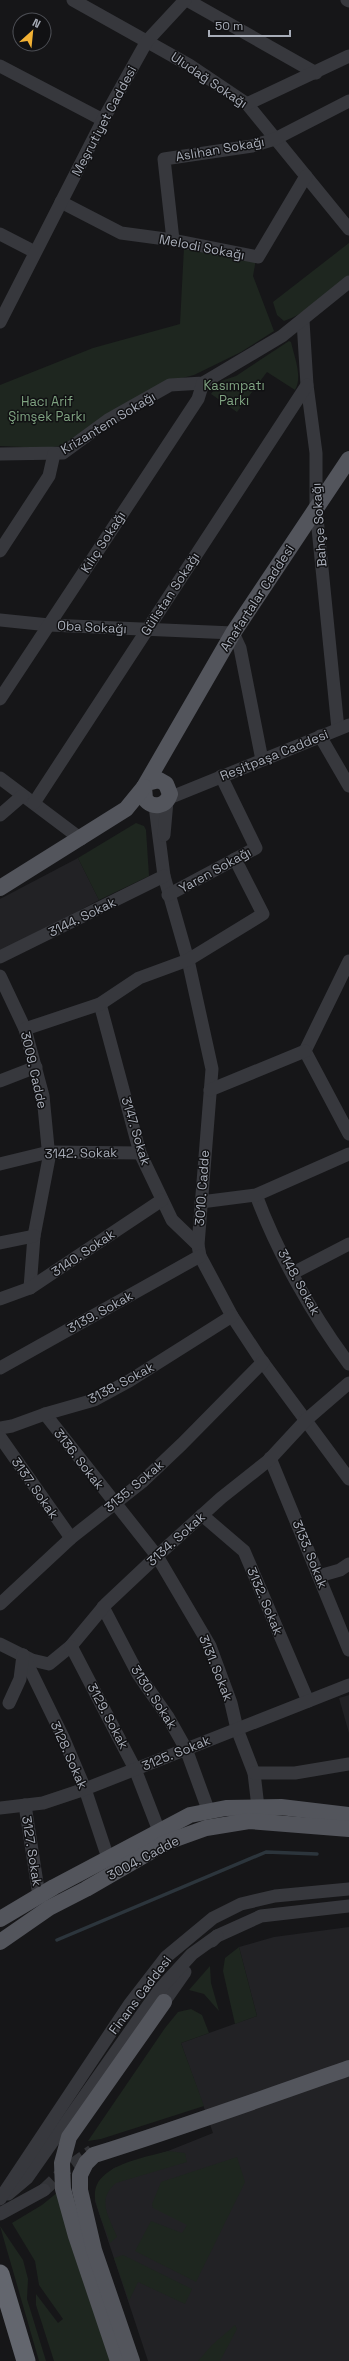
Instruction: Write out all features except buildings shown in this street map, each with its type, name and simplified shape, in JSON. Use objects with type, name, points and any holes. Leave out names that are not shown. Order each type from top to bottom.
[{"type":"highway","points":[[0,2274],[26,2361]]},
{"type":"main road","name":"Anafartalar Caddesi","points":[[146,785],[172,742],[233,633],[349,459]]},
{"type":"main road","name":"Anafartalar Caddesi","points":[[162,797],[172,754],[172,742]]},
{"type":"main road","points":[[0,888],[81,839],[126,809],[146,785],[159,780],[162,797],[81,839]]},
{"type":"main road","name":"3010. Cadde","points":[[146,785],[145,799],[162,797]]},
{"type":"main road","name":"3004. Cadde","points":[[0,1919],[108,1858],[190,1815],[226,1808],[281,1807],[349,1815]]},
{"type":"main road","name":"3004. Cadde","points":[[0,1942],[49,1908],[86,1890],[167,1842],[206,1828],[249,1821],[349,1829]]},
{"type":"main road","points":[[118,2361],[74,2230],[63,2189],[62,2163],[69,2137],[164,2002]]},
{"type":"main road","points":[[132,2361],[94,2250],[80,2190],[80,2175],[86,2163],[94,2156],[215,2117],[250,2102],[349,2068]]},
{"type":"street","name":"Uludağ Sokağı","points":[[73,0],[189,65],[247,104],[349,229]]},
{"type":"street","name":"Meşrutiyet Caddesi","points":[[0,322],[103,120],[147,41],[186,0]]},
{"type":"street","points":[[186,0],[316,73]]},
{"type":"street","points":[[247,104],[316,73],[349,56]]},
{"type":"street","points":[[0,66],[103,120]]},
{"type":"street","name":"Aslıhan Sokağı","points":[[173,240],[164,159],[252,146],[275,139],[349,101]]},
{"type":"street","name":"Melodi Sokağı","points":[[61,202],[121,233],[173,240],[258,257],[306,176]]},
{"type":"street","points":[[0,234],[35,252]]},
{"type":"street","name":"Krizantem Sokağı","points":[[0,454],[63,453],[108,420],[170,385],[203,383],[282,336],[346,290]]},
{"type":"street","name":"Bahçe Sokağı","points":[[303,321],[307,385],[316,453],[316,508],[343,727]]},
{"type":"street","name":"Kılıç Sokağı","points":[[0,699],[198,399],[203,383]]},
{"type":"street","name":"Gülistan Sokağı","points":[[34,803],[307,385]]},
{"type":"street","points":[[0,551],[49,476],[54,454]]},
{"type":"street","name":"Oba Sokağı","points":[[0,620],[49,625],[233,633]]},
{"type":"street","points":[[233,633],[240,648],[262,760]]},
{"type":"street","name":"Reşitpaşa Caddesi","points":[[162,797],[198,785],[343,727]]},
{"type":"street","points":[[320,736],[349,786]]},
{"type":"street","name":"Yaren Sokağı","points":[[168,895],[256,848],[221,776]]},
{"type":"street","points":[[0,778],[81,839]]},
{"type":"street","points":[[0,815],[22,796]]},
{"type":"street","name":"3010. Cadde","points":[[162,797],[162,857],[164,876],[168,895],[188,960],[212,1069],[201,1202],[199,1251]]},
{"type":"street","points":[[25,1029],[100,1004],[139,978],[188,960],[263,914],[235,859]]},
{"type":"street","name":"3144. Sokak","points":[[0,958],[164,876]]},
{"type":"street","points":[[210,1090],[305,1051],[349,960]]},
{"type":"street","name":"3009. Cadde","points":[[0,976],[25,1029],[36,1067],[43,1096],[49,1152],[34,1236],[30,1288]]},
{"type":"street","name":"3147. Sokak","points":[[100,1004],[140,1153],[172,1220],[199,1251]]},
{"type":"street","points":[[305,1051],[349,1134]]},
{"type":"street","points":[[0,1081],[36,1067]]},
{"type":"street","name":"3142. Sokak","points":[[0,1164],[49,1152],[140,1153]]},
{"type":"street","points":[[201,1202],[256,1195],[349,1154]]},
{"type":"street","name":"3148. Sokak","points":[[256,1195],[265,1220],[293,1273],[349,1364]]},
{"type":"street","name":"3140. Sokak","points":[[0,1298],[30,1288],[162,1200]]},
{"type":"street","points":[[0,1243],[34,1236]]},
{"type":"street","points":[[293,1273],[349,1244]]},
{"type":"street","points":[[199,1251],[232,1316],[263,1362],[349,1479]]},
{"type":"street","name":"3139. Sokak","points":[[0,1368],[199,1251]]},
{"type":"street","name":"3138. Sokak","points":[[0,1428],[12,1426],[45,1414],[94,1400],[129,1382],[232,1316]]},
{"type":"street","name":"3135. Sokak","points":[[0,1604],[71,1538],[142,1482],[263,1362]]},
{"type":"street","name":"3134. Sokak","points":[[0,1644],[22,1655],[49,1664],[71,1646],[103,1607],[157,1556],[202,1515],[270,1458],[306,1420],[349,1383]]},
{"type":"street","name":"3136. Sokak","points":[[45,1414],[114,1504]]},
{"type":"street","name":"3137. Sokak","points":[[0,1437],[71,1538]]},
{"type":"street","name":"3133. Sokak","points":[[270,1458],[349,1650]]},
{"type":"street","name":"3131. Sokak","points":[[114,1504],[157,1556],[210,1646],[231,1703],[237,1729],[254,1773],[258,1807]]},
{"type":"street","name":"3132. Sokak","points":[[202,1515],[244,1551],[308,1701]]},
{"type":"street","points":[[319,1576],[340,1570],[349,1564]]},
{"type":"street","name":"3130. Sokak","points":[[103,1607],[138,1674],[168,1717],[186,1749],[209,1812]]},
{"type":"street","name":"3129. Sokak","points":[[71,1646],[135,1769],[159,1831]]},
{"type":"street","points":[[9,1703],[20,1679],[22,1655]]},
{"type":"street","name":"3128. Sokak","points":[[22,1655],[63,1737],[85,1789],[108,1858]]},
{"type":"street","name":"3125. Sokak","points":[[0,1808],[43,1803],[85,1789],[349,1685]]},
{"type":"street","points":[[254,1773],[295,1773],[349,1764]]},
{"type":"street","name":"3127. Sokak","points":[[25,1805],[39,1896]]},
{"type":"street","name":"Finans Caddesi","points":[[0,2200],[129,2005],[166,1958],[213,1918],[241,1904],[274,1896],[349,1889]]},
{"type":"street","name":"Finans Caddesi","points":[[0,2200],[27,2178],[159,1990],[192,1954],[217,1936],[261,1916],[349,1906]]},
{"type":"street","name":"Finans Caddesi","points":[[164,2002],[190,1964],[217,1936]]},
{"type":"street","points":[[101,2145],[213,2110],[250,2102]]},
{"type":"street","points":[[0,2214],[44,2190]]},
{"type":"shaded area","points":[[78,858],[99,900],[0,953],[0,899]]},
{"type":"shaded area","points":[[349,1695],[349,1733],[339,1698]]},
{"type":"shaded area","points":[[349,1927],[349,2361],[148,2361],[95,2201],[99,2181],[114,2168],[168,2151],[213,2133],[181,2043],[257,2016],[239,1947],[274,1937]]},
{"type":"green space","points":[[349,243],[349,276],[318,302],[301,313],[284,321],[277,315],[273,302]]},
{"type":"green space","name":"Hacı Arif Şimşek Parkı","points":[[184,247],[256,259],[253,276],[274,331],[241,352],[194,375],[167,382],[60,446],[46,448],[0,446],[0,385],[93,348],[180,324]]},
{"type":"green space","name":"Kasımpatı Parkı","points":[[289,341],[291,342],[298,373],[295,390],[267,372],[237,412],[211,394],[221,381],[236,376]]},
{"type":"green space","points":[[136,823],[144,826],[146,830],[149,876],[99,900],[78,858]]},
{"type":"green space","points":[[239,1947],[257,2016],[235,2024],[223,1971],[225,1958]]},
{"type":"green space","points":[[210,1966],[211,1983],[219,2011],[204,1994],[189,1990]]},
{"type":"green space","points":[[191,2009],[202,2015],[209,2033],[181,2043],[204,2106],[101,2139],[88,2141],[165,2028],[178,2012]]},
{"type":"green space","points":[[168,2151],[185,2153],[187,2162],[116,2183],[110,2189],[105,2202],[108,2215],[117,2237],[110,2243],[96,2202],[96,2190],[100,2180],[108,2172],[120,2166]]},
{"type":"green space","points":[[237,2157],[245,2182],[196,2282],[135,2251],[151,2221],[182,2233],[187,2225],[153,2208],[152,2204],[161,2182]]},
{"type":"green space","points":[[58,2192],[113,2361],[54,2361],[36,2305],[36,2294],[58,2323],[63,2319],[39,2285],[35,2261],[12,2223],[42,2205]]},
{"type":"green space","points":[[0,2226],[23,2260],[28,2279],[27,2299],[46,2361],[39,2361]]},
{"type":"green space","points":[[123,2255],[192,2289],[185,2304],[138,2282],[129,2301],[114,2258]]},
{"type":"green space","points":[[235,2325],[237,2329],[220,2361],[198,2361],[212,2345]]},
{"type":"waterway","points":[[57,1940],[266,1852],[317,1854]]},
{"type":"tunnel","points":[[44,2190],[65,2170],[92,2151]]}]
